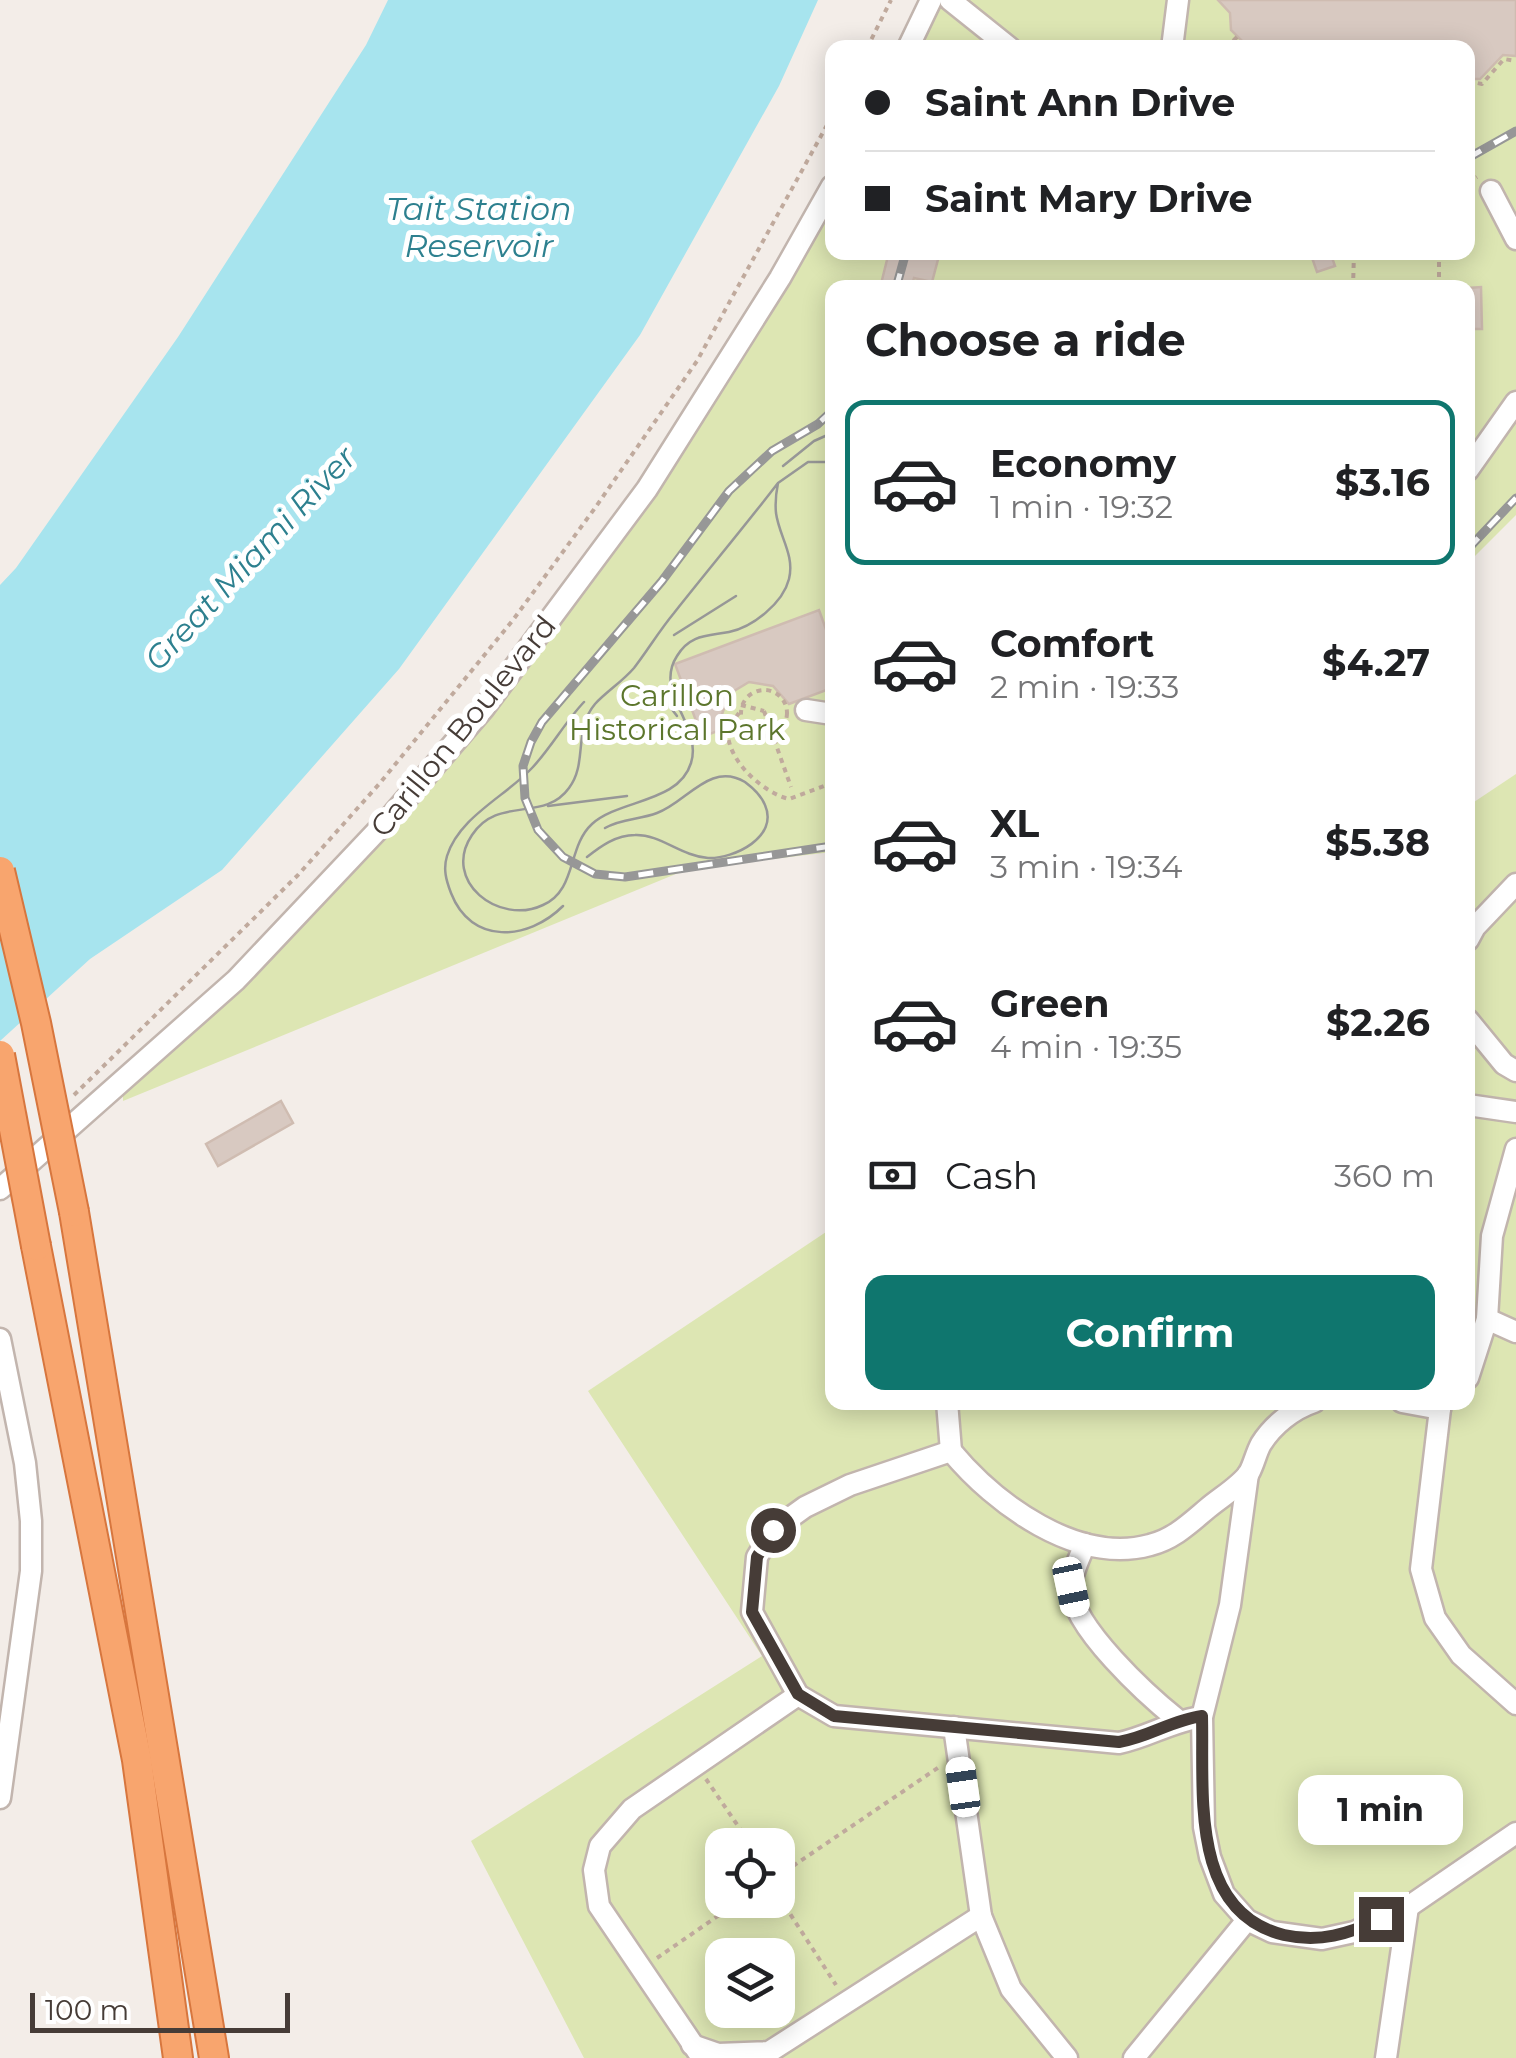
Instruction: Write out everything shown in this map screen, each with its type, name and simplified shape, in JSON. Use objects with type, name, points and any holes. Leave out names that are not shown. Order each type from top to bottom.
[{"type":"highway","points":[[0,871],[74,1212],[214,2058]]},
{"type":"highway","points":[[0,1055],[137,1760],[178,2058]]},
{"type":"street","points":[[912,40],[931,0]]},
{"type":"street","points":[[950,0],[1000,40]]},
{"type":"street","points":[[1173,40],[1178,0]]},
{"type":"street","points":[[1486,183],[1516,239]]},
{"type":"street","name":"Carillon Boulevard","points":[[0,1188],[236,980],[394,813],[484,708],[647,490],[780,278],[825,198]]},
{"type":"street","points":[[1475,460],[1516,402]]},
{"type":"street","points":[[806,710],[825,713]]},
{"type":"street","points":[[1475,927],[1516,884]]},
{"type":"street","points":[[1475,1029],[1504,1064],[1516,1071]]},
{"type":"street","points":[[1475,1106],[1516,1112]]},
{"type":"street","points":[[1475,1356],[1487,1319],[1492,1236],[1516,1149]]},
{"type":"street","points":[[1487,1319],[1516,1332]]},
{"type":"street","points":[[0,1338],[25,1463],[31,1521],[30,1571],[0,1798]]},
{"type":"street","points":[[948,1410],[952,1452],[972,1477],[1023,1518],[1085,1544],[1126,1549],[1151,1545],[1179,1533],[1248,1474]]},
{"type":"street","points":[[1300,1410],[1280,1422],[1261,1444],[1248,1474],[1230,1605],[1202,1716],[1204,1827],[1224,1894],[1247,1920],[1272,1932],[1322,1940],[1354,1932],[1408,1907],[1516,1833]]},
{"type":"street","points":[[1442,1410],[1421,1569],[1435,1618],[1461,1656],[1516,1704]]},
{"type":"street","points":[[952,1452],[850,1485],[805,1507],[773,1530],[757,1557],[752,1612],[798,1694],[834,1716],[1119,1742],[1143,1738],[1178,1720],[1202,1716]]},
{"type":"street","points":[[1085,1544],[1071,1587],[1076,1609],[1141,1690],[1178,1720]]},
{"type":"street","points":[[798,1694],[632,1810],[600,1846],[594,1870],[598,1906],[697,2051],[768,2055],[981,1916]]},
{"type":"street","points":[[954,1727],[981,1916],[1011,1990],[1067,2058]]},
{"type":"street","points":[[1386,2058],[1408,1907]]},
{"type":"street","points":[[1134,2058],[1247,1920]]},
{"type":"path","points":[[871,40],[891,0]]},
{"type":"path","points":[[1234,40],[1237,37]]},
{"type":"path","points":[[1475,83],[1482,84],[1504,59],[1516,61]]},
{"type":"path","points":[[63,1107],[298,875],[380,783],[513,620],[697,362],[825,129]]},
{"type":"path","points":[[1475,183],[1486,183]]},
{"type":"path","points":[[739,713],[750,730],[766,736],[778,734],[785,726],[787,710],[780,698],[769,691],[752,691],[730,726],[728,736],[746,770],[762,787],[789,799],[825,786]]},
{"type":"path","points":[[740,706],[764,711],[791,787]]},
{"type":"path","points":[[795,1865],[958,1754]]},
{"type":"path","points":[[696,1765],[739,1828]]},
{"type":"path","points":[[641,1969],[715,1918]]},
{"type":"path","points":[[793,1918],[847,2002]]},
{"type":"green space","name":"Carillon Historical Park","points":[[931,0],[1516,0],[1516,515],[1475,556],[1475,280],[825,280],[825,853],[688,869],[123,1101],[123,1080],[317,896],[595,561],[825,197],[825,260],[1475,260],[1475,40],[911,40]]},
{"type":"green space","points":[[1516,774],[1516,2058],[584,2058],[471,1841],[762,1656],[588,1391],[825,1233],[825,1410],[1475,1410],[1475,801]]},
{"type":"water","name":"Tait Station Reservoir","points":[[388,0],[818,0],[779,86],[640,335],[399,669],[222,870],[90,959],[0,1041],[0,585],[16,568],[178,337],[366,45]]},
{"type":"building","points":[[1218,0],[1516,0],[1516,56],[1503,55],[1480,79],[1475,79],[1475,40],[1241,40],[1231,30],[1230,13]]},
{"type":"building","points":[[887,260],[938,260],[933,280],[882,280]]},
{"type":"building","points":[[1313,260],[1333,260],[1335,266],[1317,272]]},
{"type":"building","points":[[1475,287],[1481,287],[1482,329],[1475,329]]},
{"type":"building","points":[[819,610],[825,627],[825,691],[789,704],[773,686],[749,682],[729,694],[721,717],[723,729],[702,737],[675,664]]},
{"type":"building","points":[[281,1101],[293,1123],[218,1166],[206,1144]]},
{"type":"tram line","points":[[783,466],[825,436]]},
{"type":"tram line","points":[[778,483],[808,462],[825,462]]},
{"type":"tram line","points":[[778,483],[776,513],[790,562],[786,588],[766,613],[748,625],[700,637],[688,644],[671,670],[674,696],[693,749],[684,776],[662,793],[592,824],[584,833],[561,889],[543,905],[509,909],[479,895],[464,868],[464,852],[472,835],[495,816],[547,804],[569,788],[578,768],[588,714],[634,668],[778,483]]},
{"type":"tram line","points":[[674,635],[736,596]]},
{"type":"tram line","points":[[623,686],[654,694],[677,716]]},
{"type":"tram line","points":[[563,906],[534,926],[517,931],[486,929],[460,910],[449,888],[445,865],[462,830],[532,768],[584,702]]},
{"type":"tram line","points":[[587,857],[603,845],[628,835],[653,838],[708,858],[730,855],[752,844],[766,827],[768,817],[763,801],[751,787],[732,777],[721,777],[709,780],[657,813],[605,828]]},
{"type":"tram line","points":[[548,806],[627,796]]},
{"type":"railway","points":[[1475,154],[1516,131]]},
{"type":"railway","points":[[898,280],[904,260]]},
{"type":"railway","points":[[825,418],[772,451],[729,491],[662,581],[542,722],[523,766],[525,798],[538,830],[563,857],[595,874],[625,877],[825,847]]},
{"type":"railway","points":[[1475,542],[1516,498]]},
{"type":"route","points":[[773,1530],[757,1557],[752,1612],[798,1694],[834,1716],[1119,1742],[1143,1738],[1178,1720],[1202,1716],[1204,1827],[1224,1894],[1247,1920],[1295,1937],[1322,1940],[1354,1932],[1381,1919]]},
{"type":"water label","name":"Great Miami River","points":[[250,558]]}]
